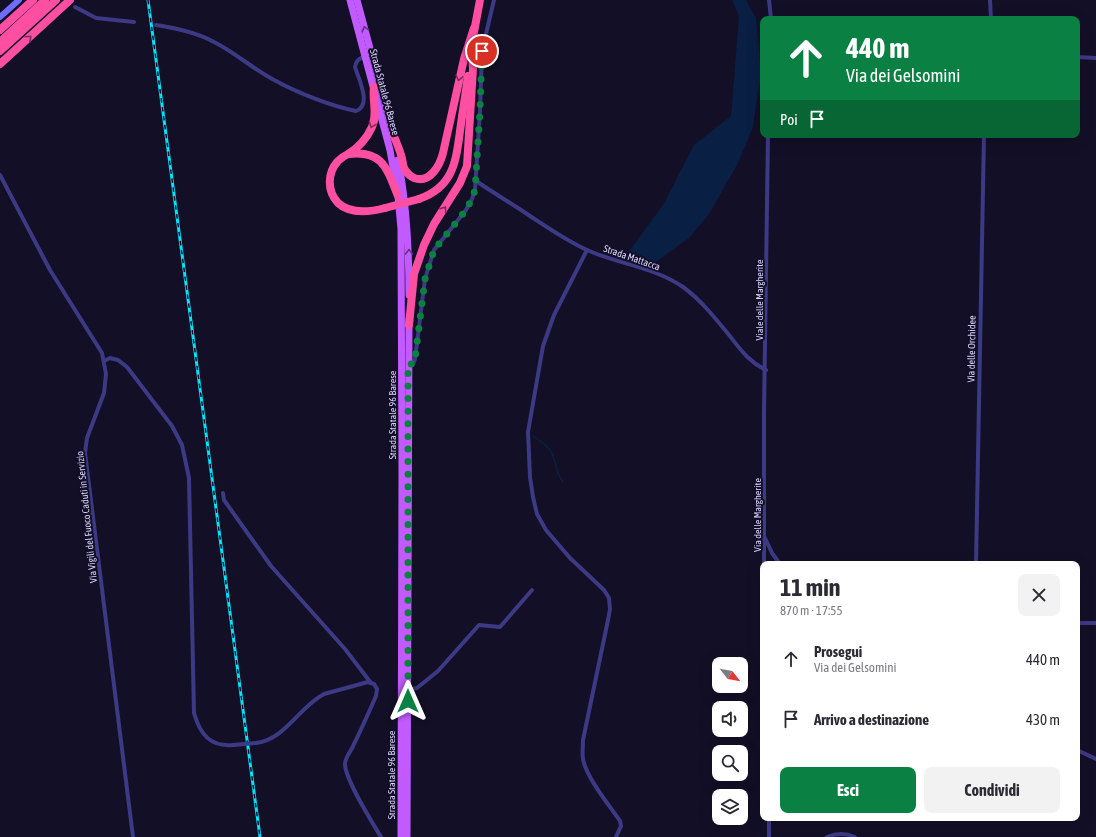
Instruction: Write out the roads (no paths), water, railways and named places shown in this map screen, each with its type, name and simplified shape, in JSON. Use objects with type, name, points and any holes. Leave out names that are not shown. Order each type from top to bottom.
[{"type":"highway","points":[[0,30],[33,0]]},
{"type":"highway","points":[[0,42],[45,0]]},
{"type":"highway","points":[[0,52],[56,0]]},
{"type":"highway","points":[[0,64],[70,0]]},
{"type":"highway","points":[[374,88],[373,97],[375,115],[372,126],[362,142],[338,160],[331,171],[329,183],[330,190],[335,199],[342,206],[353,211],[368,212],[428,196],[448,179],[454,165],[466,95],[471,46],[480,0]]},
{"type":"highway","points":[[393,134],[404,167],[409,175],[416,179],[420,179],[425,178],[434,171],[441,160],[464,59],[474,28]]},
{"type":"highway","points":[[409,325],[414,274],[424,245],[434,224],[460,183],[467,166],[473,68],[471,46]]},
{"type":"highway","points":[[348,154],[366,153],[377,158],[387,170],[398,196]]},
{"type":"main road","name":"Strada Statale 96 Barese","points":[[350,0],[390,150],[398,196],[401,229],[401,837]]},
{"type":"main road","name":"Strada Statale 96 Barese","points":[[357,0],[393,134],[401,174],[409,245],[407,837]]},
{"type":"street","points":[[0,17],[19,0]]},
{"type":"street","points":[[408,364],[413,364],[415,359],[425,279],[434,250],[466,210],[472,199],[476,181],[475,175],[482,51],[494,0]]},
{"type":"street","points":[[769,0],[771,16]]},
{"type":"street","points":[[990,0],[990,16]]},
{"type":"street","points":[[75,7],[96,18],[134,22]]},
{"type":"street","points":[[156,25],[187,31],[208,39],[275,81],[309,96],[356,111],[362,108],[364,100],[355,68],[358,60],[365,56]]},
{"type":"street","points":[[1080,58],[1096,58]]},
{"type":"street","name":"Viale delle Margherite","points":[[765,466],[764,412],[766,370],[768,138]]},
{"type":"street","name":"Via delle Orchidee","points":[[976,561],[984,138]]},
{"type":"street","name":"Via Vigili del Fuoco Caduti in Servizio","points":[[0,175],[50,270],[91,334],[102,353],[104,361],[106,374],[104,393],[87,438],[86,454],[133,837]]},
{"type":"street","name":"Strada Mattacca","points":[[476,181],[554,232],[587,250],[670,279],[683,287],[697,299],[718,322],[751,362],[766,370]]},
{"type":"street","points":[[587,250],[554,315],[543,346],[528,432],[533,497],[537,514],[546,530],[570,558],[604,590],[609,598],[610,609],[582,751],[583,759],[589,775],[620,821],[621,826],[616,837]]},
{"type":"street","points":[[104,361],[110,358],[118,360],[126,367],[172,426],[182,445],[189,478],[194,713],[199,728],[208,738],[225,746],[263,742],[277,735],[304,708],[318,697],[368,682],[371,683]]},
{"type":"street","name":"Via delle Margherite","points":[[764,561],[765,466]]},
{"type":"street","points":[[223,493],[224,500],[271,566],[345,649],[371,683],[377,687],[377,692],[354,745],[348,755],[345,769],[365,811],[381,837]]},
{"type":"street","points":[[764,536],[772,553],[778,561]]},
{"type":"street","points":[[408,690],[417,688],[438,671],[479,625],[500,628],[532,590]]},
{"type":"street","points":[[1080,623],[1096,623]]},
{"type":"street","points":[[1080,751],[1096,759]]},
{"type":"street","points":[[769,821],[769,837]]},
{"type":"street","points":[[827,837],[836,834],[855,837]]},
{"type":"water","points":[[732,0],[746,0],[756,18],[760,79],[753,127],[738,163],[709,214],[689,238],[650,266],[625,257],[663,205],[694,145],[731,116],[739,16]]},
{"type":"waterway","points":[[533,436],[545,444],[550,450],[554,458],[558,474],[563,482]]},
{"type":"railway","points":[[148,0],[260,837]]}]
